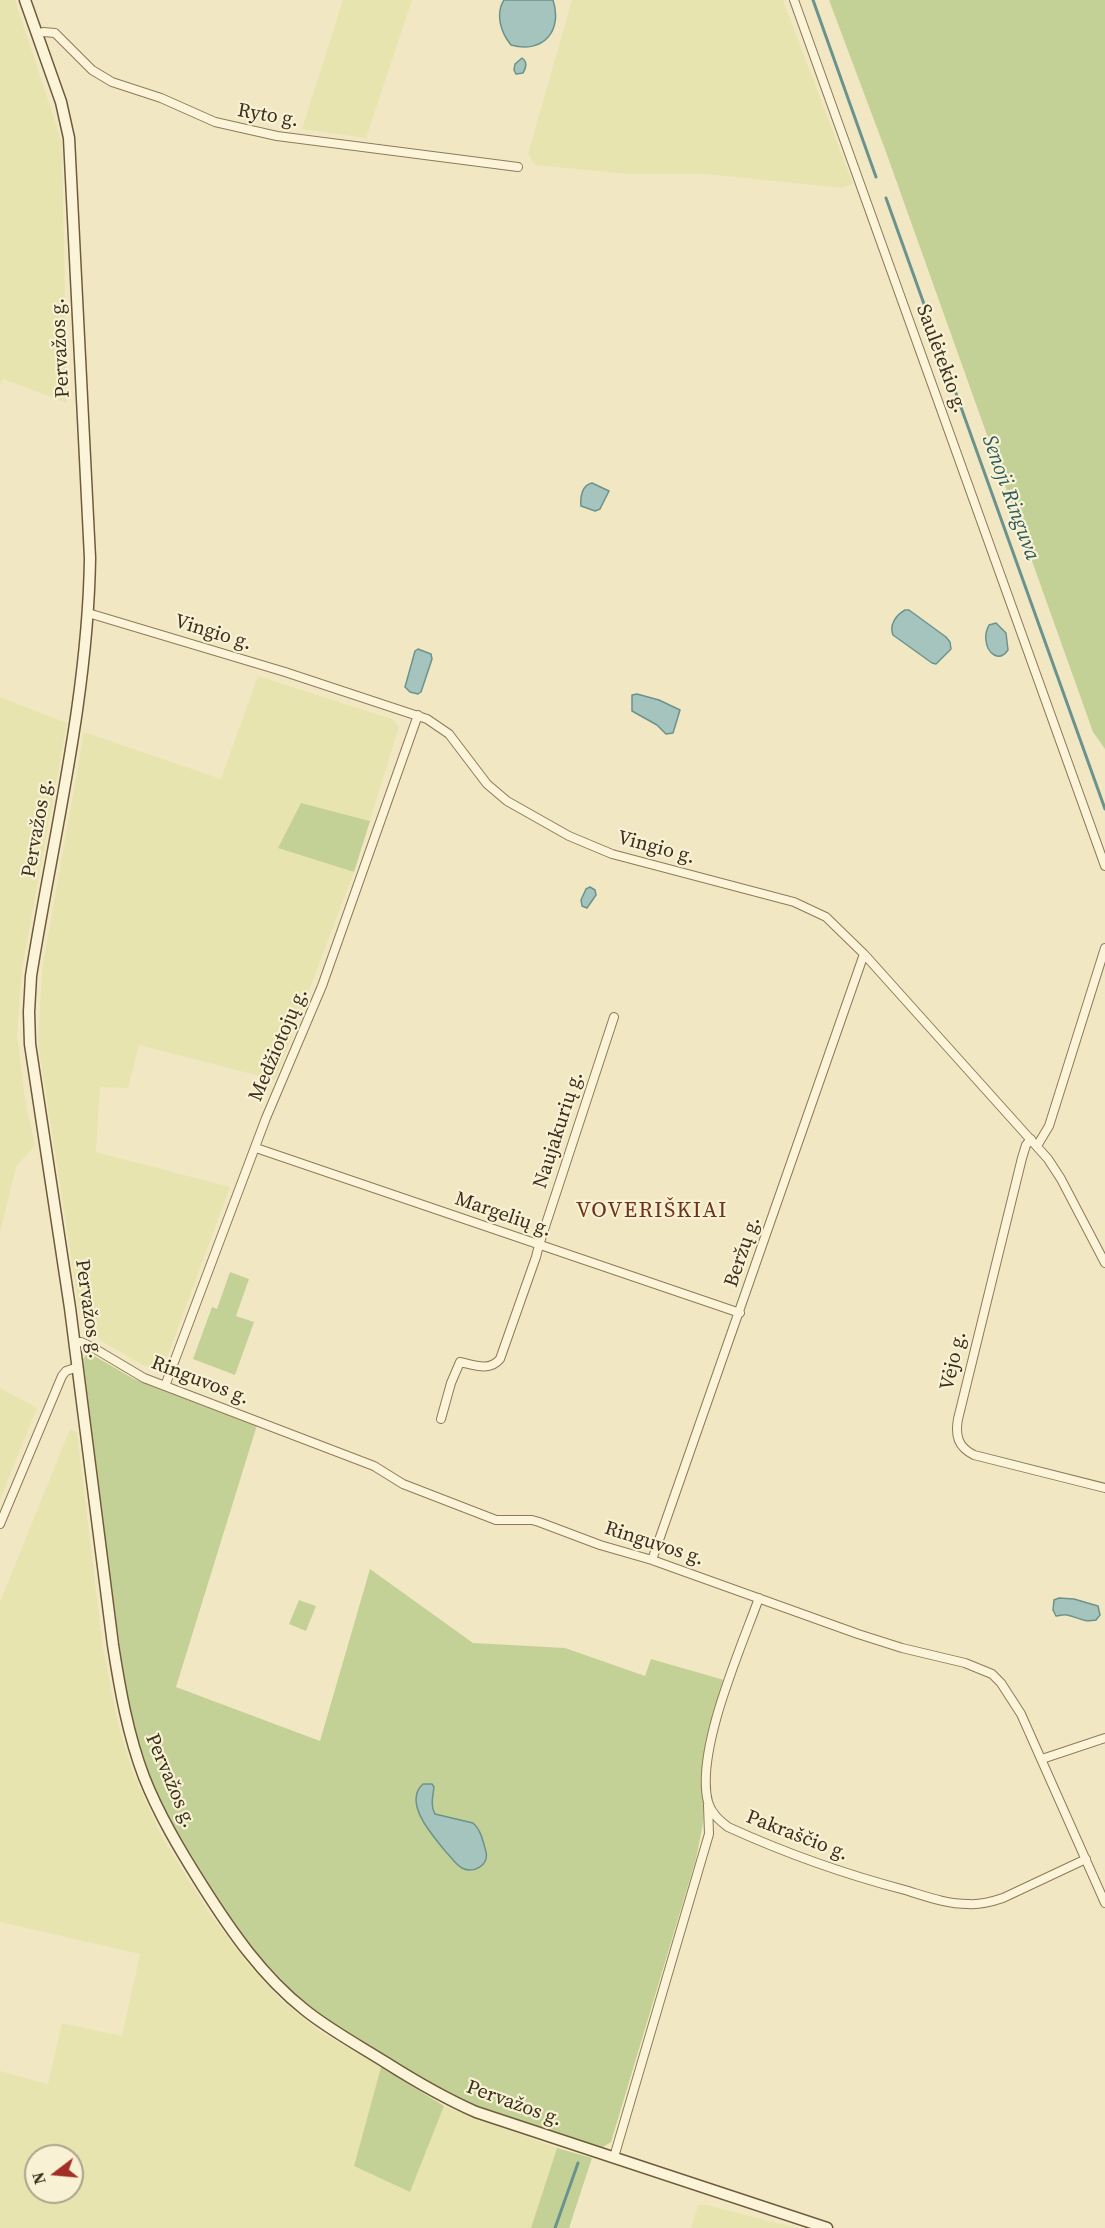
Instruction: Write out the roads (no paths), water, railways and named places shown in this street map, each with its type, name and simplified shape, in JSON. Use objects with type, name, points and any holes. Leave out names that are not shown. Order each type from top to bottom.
[{"type":"main road","name":"Pervažos g.","points":[[25,0],[61,102],[70,154],[89,520],[88,613],[74,729],[37,939],[29,1012],[35,1084],[78,1367],[112,1645],[120,1692],[144,1777],[184,1857],[220,1914],[265,1972],[305,2010],[333,2030],[421,2085],[477,2112],[827,2228]]},
{"type":"street","name":"Saulėtekio g.","points":[[794,0],[1105,866]]},
{"type":"street","name":"Ryto g.","points":[[37,34],[55,33],[92,70],[112,82],[161,98],[216,122],[277,136],[518,167]]},
{"type":"street","name":"Vingio g.","points":[[88,613],[418,715],[438,725],[449,734],[487,784],[507,801],[569,836],[612,854],[794,902],[826,917],[864,954],[1034,1143],[1061,1179],[1105,1263]]},
{"type":"street","name":"Medžiotojų g.","points":[[165,1386],[266,1118],[322,986],[418,715]]},
{"type":"street","points":[[1034,1143],[1049,1126],[1105,948]]},
{"type":"street","name":"Beržų g.","points":[[652,1560],[864,954]]},
{"type":"street","name":"Naujakurių g.","points":[[441,1419],[451,1383],[460,1362],[487,1367],[495,1365],[500,1359],[536,1257],[538,1245],[614,1017]]},
{"type":"street","name":"Vėjo g.","points":[[1034,1143],[1026,1145],[1022,1158],[985,1302],[958,1419],[957,1438],[966,1451],[974,1455],[1105,1488]]},
{"type":"street","name":"Margelių g.","points":[[256,1148],[740,1313]]},
{"type":"street","name":"Ringuvos g.","points":[[74,1342],[87,1344],[126,1369],[165,1386],[374,1466],[403,1484],[480,1514],[506,1521],[539,1522],[858,1634],[981,1668],[1001,1683],[1011,1696],[1042,1759],[1105,1903]]},
{"type":"street","points":[[0,1524],[62,1376],[66,1371],[78,1367]]},
{"type":"street","points":[[614,2157],[709,1834],[706,1773],[711,1738],[759,1598]]},
{"type":"street","points":[[1042,1759],[1105,1738]]},
{"type":"street","name":"Pakraščio g.","points":[[708,1803],[713,1813],[728,1827],[797,1857],[945,1902],[964,1904],[990,1902],[1004,1898],[1086,1859]]},
{"type":"street","points":[[709,1834],[728,1827]]},
{"type":"water","points":[[504,0],[553,0],[555,21],[548,38],[532,46],[511,45],[500,23],[501,5]]},
{"type":"water","points":[[522,58],[526,63],[525,69],[523,73],[516,74],[515,64]]},
{"type":"water","points":[[592,483],[609,491],[600,509],[595,511],[581,506],[582,492]]},
{"type":"water","points":[[905,610],[909,610],[950,642],[951,649],[936,664],[893,635],[894,621]]},
{"type":"water","points":[[996,623],[1006,633],[1008,650],[1001,656],[991,652],[986,640],[989,625]]},
{"type":"water","points":[[418,649],[431,654],[432,659],[421,692],[418,694],[410,692],[405,687],[415,651]]},
{"type":"water","points":[[637,694],[659,700],[680,710],[673,733],[666,734],[657,725],[632,711],[632,695]]},
{"type":"water","points":[[590,887],[595,890],[596,895],[587,908],[582,906],[581,900],[586,889]]},
{"type":"water","points":[[1074,1599],[1098,1606],[1100,1615],[1096,1620],[1091,1621],[1066,1615],[1056,1616],[1053,1610],[1054,1600]]},
{"type":"water","points":[[423,1784],[432,1784],[434,1787],[432,1804],[435,1814],[473,1823],[478,1829],[486,1852],[485,1861],[480,1867],[467,1870],[460,1867],[428,1829],[422,1820],[416,1801],[417,1792]]},
{"type":"waterway","name":"Senoji Ringuva","points":[[813,0],[876,177]]},
{"type":"waterway","name":"Senoji Ringuva","points":[[886,198],[1105,809]]},
{"type":"waterway","points":[[555,2228],[578,2163]]},
{"type":"district","name":"VOVERIŠKIAI","points":[[652,1211]]}]
